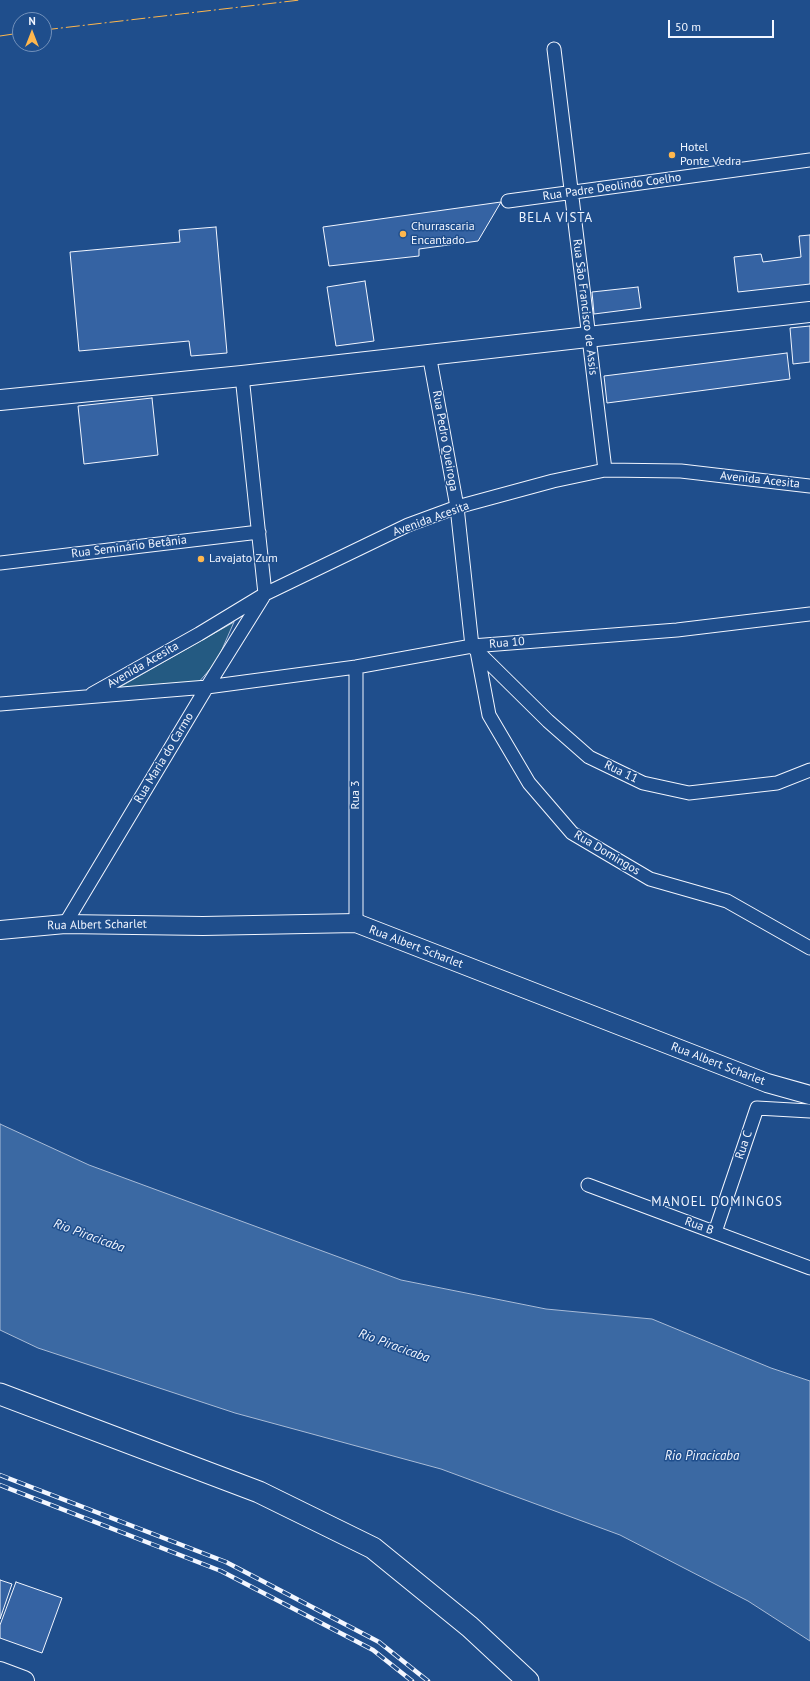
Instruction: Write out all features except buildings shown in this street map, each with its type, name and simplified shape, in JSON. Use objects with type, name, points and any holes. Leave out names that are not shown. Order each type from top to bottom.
[{"type":"highway","points":[[0,1394],[259,1492],[373,1548],[470,1627],[528,1681]]},
{"type":"main road","points":[[0,400],[242,376],[810,312]]},
{"type":"main road","name":"Rua Albert Scharlet","points":[[0,930],[65,924],[203,926],[356,923],[767,1083],[810,1095]]},
{"type":"main road","points":[[0,1672],[24,1681]]},
{"type":"street","name":"Rua São Francisco de Assis","points":[[554,49],[605,470]]},
{"type":"street","name":"Rua Padre Deolindo Coelho","points":[[508,201],[810,160]]},
{"type":"street","name":"Rua Pedro Queiroga","points":[[429,354],[457,507],[475,649]]},
{"type":"street","points":[[242,376],[265,594]]},
{"type":"street","name":"Avenida Acesita","points":[[89,696],[265,594],[408,525],[457,507],[553,481],[605,470],[681,471],[810,486]]},
{"type":"street","name":"Rua Seminário Betânia","points":[[0,563],[258,532]]},
{"type":"street","name":"Rua Maria do Carmo","points":[[65,924],[207,687],[265,594]]},
{"type":"street","name":"Rua 10","points":[[0,704],[207,687],[475,649],[677,630],[810,614]]},
{"type":"street","name":"Rua 11","points":[[475,649],[548,721],[589,757],[643,783],[689,794],[778,783],[810,770]]},
{"type":"street","name":"Rua Domingos","points":[[475,649],[489,715],[529,783],[572,833],[650,879],[727,901],[810,948]]},
{"type":"street","name":"Rua 3","points":[[356,667],[356,923]]},
{"type":"street","name":"Rua C","points":[[715,1232],[757,1108],[810,1111]]},
{"type":"street","name":"Rua B","points":[[588,1185],[810,1268]]},
{"type":"shaded area","points":[[234,622],[217,661],[198,683],[118,688]]},
{"type":"water","name":"Rio Piracicaba","points":[[0,1124],[89,1165],[401,1280],[546,1309],[652,1319],[771,1368],[810,1381],[810,1641],[748,1601],[620,1535],[441,1469],[235,1413],[38,1348],[0,1330]]},
{"type":"railway","points":[[0,1475],[226,1562],[379,1642],[428,1681]]},
{"type":"railway","points":[[0,1485],[221,1571],[373,1650],[412,1681]]},
{"type":"power","points":[[52,29],[300,0]]},
{"type":"power","points":[[0,36],[12,34]]},
{"type":"place","name":"Hotel Ponte Vedra","points":[[672,155]]},
{"type":"place","name":"Churrascaria Encantado","points":[[403,234]]},
{"type":"place","name":"Lavajato Zum","points":[[201,559]]},
{"type":"district","name":"BELA VISTA","points":[[556,218]]},
{"type":"district","name":"MANOEL DOMINGOS","points":[[717,1202]]}]
